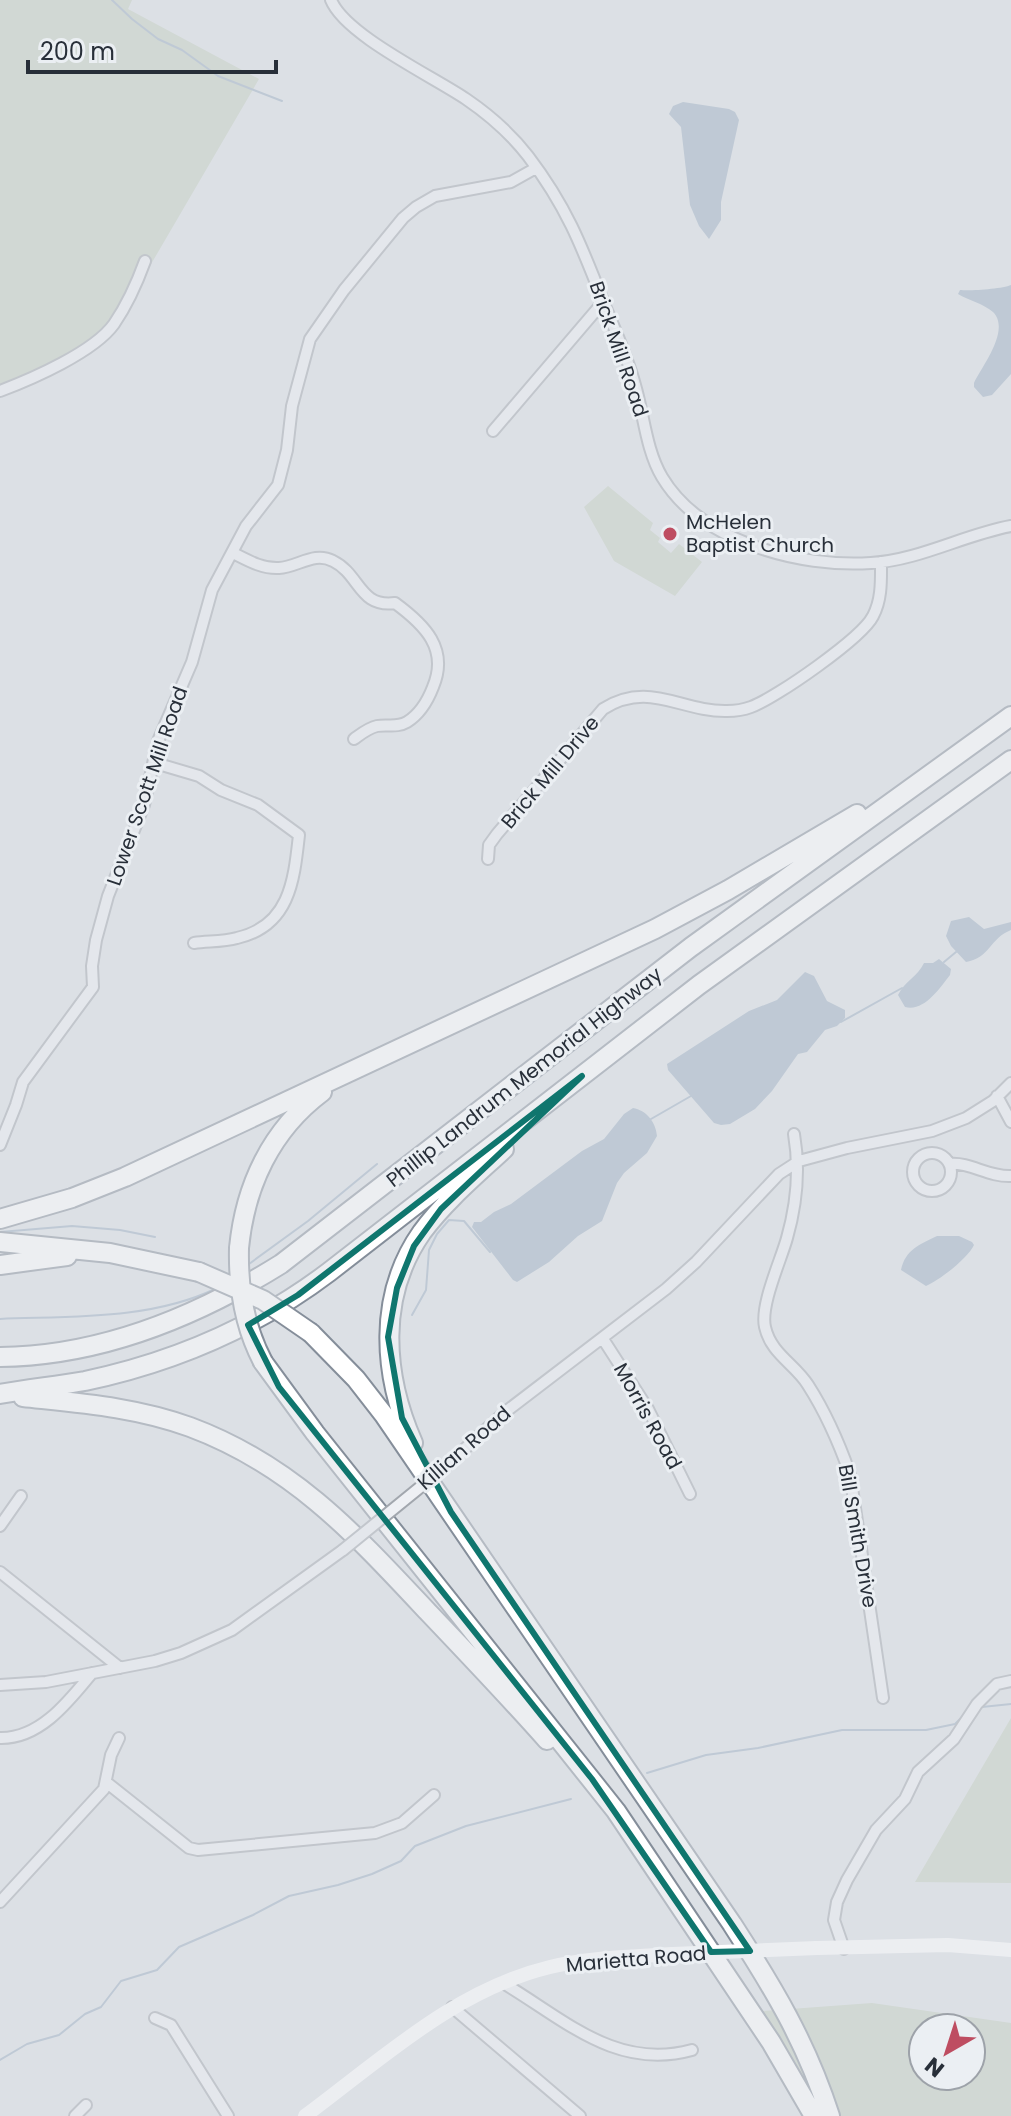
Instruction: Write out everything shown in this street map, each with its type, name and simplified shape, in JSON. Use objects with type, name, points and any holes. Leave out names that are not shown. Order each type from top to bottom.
[{"type":"highway","name":"Phillip Landrum Memorial Highway","points":[[0,1357],[65,1351],[149,1330],[213,1304],[281,1264],[691,947],[1011,716]]},
{"type":"highway","name":"Phillip Landrum Memorial Highway","points":[[0,1394],[135,1369],[206,1346],[265,1316],[329,1272],[782,924],[1011,760]]},
{"type":"highway","points":[[0,1219],[72,1198],[125,1177],[667,923],[944,763]]},
{"type":"highway","points":[[344,1076],[297,1114],[266,1156],[247,1200],[239,1248],[242,1301],[263,1362],[306,1421],[600,1790],[771,2042],[814,2116]]},
{"type":"highway","points":[[426,1475],[397,1403],[390,1369],[390,1320],[401,1274],[421,1234],[441,1209],[582,1076]]},
{"type":"highway","points":[[0,1242],[110,1253],[199,1272],[263,1300],[311,1333],[364,1388],[775,1990],[807,2051],[830,2116]]},
{"type":"highway","points":[[0,1265],[40,1258],[110,1253]]},
{"type":"highway","points":[[0,1394],[95,1404],[188,1426],[240,1449],[291,1480],[363,1542],[526,1717],[694,1927]]},
{"type":"street","name":"Brick Mill Road","points":[[331,0],[337,13],[364,35],[467,100],[496,122],[536,168],[565,211],[583,246],[635,384],[649,444],[660,474],[681,501],[709,525],[733,538],[778,553],[816,561],[881,562],[917,556],[1011,526]]},
{"type":"street","name":"Lower Scott Mill Road","points":[[0,1145],[23,1082],[93,987],[96,940],[108,896],[144,805],[158,741],[203,630],[212,590],[254,514],[278,485],[287,450],[292,406],[310,339],[344,290],[403,218],[426,200],[511,182],[536,168]]},
{"type":"street","points":[[0,391],[44,374],[112,327],[137,284],[145,261]]},
{"type":"street","points":[[493,431],[604,301]]},
{"type":"street","points":[[233,553],[264,567],[281,568],[314,557],[331,560],[343,568],[372,601],[381,605],[395,603],[409,613],[440,653],[438,674],[430,696],[417,714],[404,724],[378,726],[354,739]]},
{"type":"street","name":"Brick Mill Drive","points":[[488,859],[489,845],[497,834],[603,709],[615,701],[634,696],[659,697],[724,711],[754,706],[861,632],[877,607],[881,591],[881,562]]},
{"type":"street","points":[[155,763],[199,776],[221,790],[258,805],[299,835],[294,883],[273,921],[239,938],[194,943]]},
{"type":"street","name":"Killian Road","points":[[0,1685],[46,1682],[155,1661],[212,1641],[253,1616],[343,1550],[445,1467],[504,1413],[666,1289],[696,1262],[779,1174],[799,1161],[932,1131],[966,1118],[1011,1083]]},
{"type":"street","points":[[997,1096],[1011,1122]]},
{"type":"street","points":[[794,1134],[799,1161]]},
{"type":"street","name":"Bill Smith Drive","points":[[799,1161],[788,1234],[767,1303],[764,1324],[770,1342],[806,1381],[839,1441],[850,1474],[883,1698]]},
{"type":"street","points":[[950,1164],[959,1163],[1000,1177],[1011,1176]]},
{"type":"street","name":"Morris Road","points":[[603,1339],[648,1409],[690,1494]]},
{"type":"street","points":[[0,1526],[21,1496]]},
{"type":"street","points":[[0,1572],[120,1668]]},
{"type":"street","points":[[0,1738],[32,1732],[68,1702],[92,1673]]},
{"type":"street","points":[[844,1949],[834,1920],[837,1902],[876,1830],[905,1799],[918,1772],[954,1739],[982,1698],[997,1684],[1011,1681]]},
{"type":"street","points":[[0,1902],[104,1789],[111,1755],[119,1738]]},
{"type":"street","points":[[106,1782],[189,1848],[198,1850],[375,1833],[402,1823],[434,1795]]},
{"type":"street","name":"Marietta Road","points":[[305,2116],[452,2007],[523,1975],[566,1964],[673,1954],[817,1948],[948,1945],[1011,1950]]},
{"type":"street","points":[[503,1983],[606,2046],[645,2055],[692,2050]]},
{"type":"street","points":[[452,2007],[580,2116]]},
{"type":"street","points":[[155,2018],[171,2025],[228,2116]]},
{"type":"street","points":[[75,2116],[86,2105]]},
{"type":"highlighted area","points":[[582,1076],[441,1209],[414,1246],[397,1288],[388,1337],[402,1418],[451,1512],[750,1951],[711,1952],[592,1779],[279,1387],[248,1325],[298,1295]]},
{"type":"green space","points":[[0,0],[132,0],[128,9],[259,79],[119,319],[17,389],[0,396]]},
{"type":"green space","points":[[608,486],[653,523],[650,530],[671,553],[679,544],[702,562],[675,596],[614,561],[584,507]]},
{"type":"green space","points":[[1011,1718],[1011,1883],[915,1882]]},
{"type":"green space","points":[[872,2003],[935,2012],[907,2012],[907,2092],[987,2092],[987,2020],[1011,2023],[1011,2116],[818,2116],[763,2011]]},
{"type":"water","points":[[683,102],[729,109],[735,112],[739,120],[721,202],[721,220],[709,239],[690,205],[681,127],[669,114],[673,106]]},
{"type":"water","points":[[1011,285],[1011,374],[992,395],[983,397],[974,383],[997,338],[998,320],[989,309],[958,294],[960,290]]},
{"type":"water","points":[[969,917],[984,929],[1011,922],[1011,930],[980,956],[966,962],[946,936],[951,921]]},
{"type":"water","points":[[939,959],[951,969],[950,975],[925,1003],[905,1007],[898,995],[901,990],[924,963]]},
{"type":"water","points":[[805,972],[814,976],[827,1001],[845,1010],[845,1018],[837,1026],[825,1030],[807,1052],[798,1054],[755,1109],[730,1124],[714,1123],[668,1070],[667,1064],[749,1011],[777,1000]]},
{"type":"water","points":[[633,1108],[650,1118],[657,1136],[647,1153],[617,1183],[602,1221],[578,1236],[549,1262],[517,1282],[513,1280],[472,1227],[474,1222],[481,1222],[511,1204],[582,1151],[604,1139],[624,1114]]},
{"type":"water","points":[[937,1236],[959,1236],[974,1245],[953,1268],[926,1286],[901,1270],[910,1253]]},
{"type":"waterway","points":[[112,0],[158,39],[182,50],[218,76],[282,101]]},
{"type":"waterway","points":[[944,962],[956,952]]},
{"type":"waterway","points":[[841,1022],[902,988]]},
{"type":"waterway","points":[[651,1119],[691,1096]]},
{"type":"waterway","points":[[249,1264],[308,1221],[377,1164]]},
{"type":"waterway","points":[[412,1315],[426,1290],[429,1250],[449,1220],[464,1221],[490,1252]]},
{"type":"waterway","points":[[0,1232],[72,1226],[155,1237]]},
{"type":"waterway","points":[[0,1319],[137,1311],[190,1299],[215,1289]]},
{"type":"waterway","points":[[982,1707],[1011,1704]]},
{"type":"waterway","points":[[647,1773],[706,1755],[758,1748],[842,1730],[926,1730],[955,1724],[964,1715]]},
{"type":"waterway","points":[[0,2060],[27,2044],[59,2035],[85,2014],[101,2007],[121,1981],[157,1970],[179,1947],[289,1896],[372,1874],[401,1861],[415,1846],[466,1826],[571,1799]]},
{"type":"place","name":"McHelen Baptist Church","points":[[670,534]]}]
